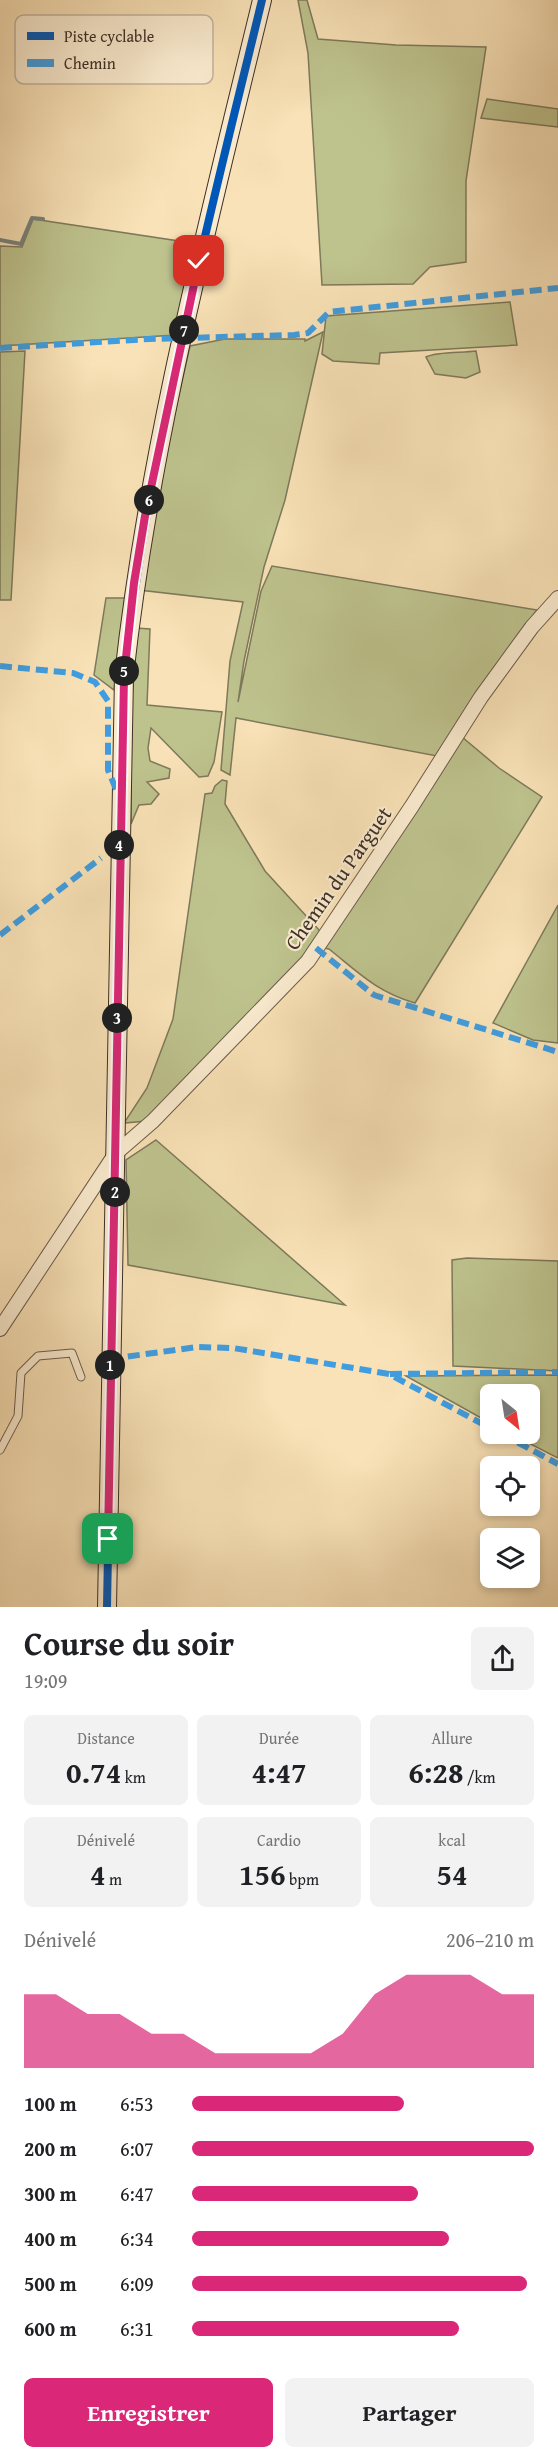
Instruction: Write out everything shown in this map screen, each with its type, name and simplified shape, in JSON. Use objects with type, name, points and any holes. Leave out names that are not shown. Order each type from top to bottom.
[{"type":"street","points":[[106,1607],[124,676],[134,583],[145,516],[184,327],[261,0]]},
{"type":"street","name":"Chemin du Parguet","points":[[0,1329],[116,1153],[153,1121],[308,961],[412,806],[481,697],[532,627],[558,598]]},
{"type":"lane","points":[[0,1450],[18,1416],[21,1373],[38,1356],[72,1353],[81,1377]]},
{"type":"green space","points":[[298,0],[307,0],[318,39],[396,45],[486,47],[466,181],[466,262],[430,267],[413,284],[322,285],[308,53]]},
{"type":"green space","points":[[487,99],[558,109],[558,127],[481,118]]},
{"type":"green space","points":[[33,219],[192,243],[176,335],[0,346],[0,246],[22,247]]},
{"type":"green space","points":[[510,302],[517,345],[380,353],[379,364],[333,361],[322,354],[326,316]]},
{"type":"green space","points":[[323,332],[285,500],[264,567],[244,661],[238,702],[261,591],[272,566],[537,610],[495,667],[437,756],[236,718],[230,775],[221,770],[230,661],[243,602],[139,590],[144,550],[190,346],[225,339],[305,339],[305,341]]},
{"type":"green space","points":[[25,351],[11,600],[0,600],[0,352]]},
{"type":"green space","points":[[476,351],[480,372],[466,378],[435,374],[426,357],[443,353]]},
{"type":"green space","points":[[106,598],[125,598],[114,690],[94,675]]},
{"type":"green space","points":[[136,628],[150,629],[147,705],[222,712],[214,762],[208,776],[199,777],[151,728],[148,748],[150,761],[170,769],[169,778],[147,782],[159,794],[151,804],[139,805],[131,824],[131,714]]},
{"type":"green space","points":[[462,737],[499,768],[542,797],[415,1003],[379,987],[329,949],[324,948]]},
{"type":"green space","points":[[222,780],[227,781],[225,804],[265,871],[320,931],[301,959],[147,1121],[124,1123],[147,1088],[173,1019],[205,794],[212,793],[215,786]]},
{"type":"green space","points":[[558,905],[558,1043],[533,1040],[493,1023]]},
{"type":"green space","points":[[156,1140],[345,1305],[128,1265],[126,1160]]},
{"type":"green space","points":[[467,1258],[558,1261],[558,1371],[453,1366],[452,1260]]},
{"type":"green space","points":[[558,1375],[558,1458],[531,1444],[540,1444],[540,1384],[480,1384],[480,1417],[406,1376]]},
{"type":"waterway","points":[[0,240],[21,244],[32,218],[43,219]]},
{"type":"marked path","points":[[0,348],[149,339],[294,335],[308,333],[329,312],[558,288]]},
{"type":"marked path","points":[[0,666],[73,673],[95,682],[108,701],[108,770],[118,794]]},
{"type":"marked path","points":[[0,935],[101,858]]},
{"type":"marked path","points":[[316,948],[374,995],[558,1052]]},
{"type":"marked path","points":[[110,1359],[197,1347],[233,1348],[389,1374],[480,1423]]},
{"type":"marked path","points":[[390,1374],[558,1372]]},
{"type":"marked path","points":[[521,1444],[558,1464]]},
{"type":"cycle path","points":[[107,1607],[124,676],[135,590],[164,421],[201,252],[262,0]]},
{"type":"route","points":[[108,1539],[124,676],[134,583],[145,516],[199,261]]}]
